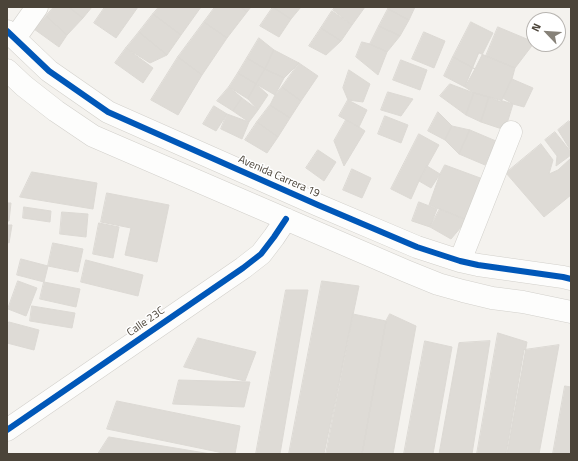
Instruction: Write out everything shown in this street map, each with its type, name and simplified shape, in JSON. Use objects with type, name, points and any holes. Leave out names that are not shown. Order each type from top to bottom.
[{"type":"street","points":[[11,35],[37,7]]},
{"type":"street","name":"Avenida Carrera 19","points":[[11,35],[49,71],[108,112],[318,205],[410,244],[460,261],[571,279]]},
{"type":"street","points":[[7,70],[24,86],[56,111],[93,136],[406,271],[438,284],[463,291],[492,298],[523,302],[571,312]]},
{"type":"street","points":[[460,261],[511,132]]},
{"type":"street","name":"Calle 23C","points":[[7,430],[243,268],[261,254],[286,219]]},
{"type":"building","points":[[54,7],[69,7],[83,18],[67,35],[46,16]]},
{"type":"building","points":[[69,7],[92,7],[83,18]]},
{"type":"building","points":[[105,7],[138,7],[116,38],[94,23]]},
{"type":"building","points":[[159,7],[201,7],[181,35],[153,14]]},
{"type":"building","points":[[215,7],[241,7],[247,12],[227,38],[204,22]]},
{"type":"building","points":[[241,7],[251,7],[247,12]]},
{"type":"building","points":[[273,7],[291,19],[279,37],[260,26]]},
{"type":"building","points":[[273,7],[301,7],[291,19]]},
{"type":"building","points":[[335,7],[365,7],[352,25],[333,10]]},
{"type":"building","points":[[389,7],[415,7],[409,20],[388,9]]},
{"type":"building","points":[[388,9],[409,20],[400,36],[379,26]]},
{"type":"building","points":[[332,11],[352,25],[341,41],[321,28]]},
{"type":"building","points":[[153,14],[181,35],[167,55],[139,32]]},
{"type":"building","points":[[46,16],[67,35],[59,47],[34,29]]},
{"type":"building","points":[[204,22],[227,38],[202,75],[178,57]]},
{"type":"building","points":[[471,22],[493,33],[475,69],[453,57]]},
{"type":"building","points":[[379,26],[400,36],[387,52],[370,44]]},
{"type":"building","points":[[498,27],[526,39],[527,52],[515,68],[486,56]]},
{"type":"building","points":[[321,28],[341,41],[326,55],[309,46]]},
{"type":"building","points":[[139,32],[167,55],[150,63],[126,48]]},
{"type":"building","points":[[424,32],[445,41],[434,68],[412,59]]},
{"type":"building","points":[[259,38],[274,50],[265,69],[247,58]]},
{"type":"building","points":[[362,42],[387,52],[378,75],[356,57]]},
{"type":"building","points":[[126,48],[153,68],[143,83],[115,63]]},
{"type":"building","points":[[274,50],[299,63],[284,78],[265,69]]},
{"type":"building","points":[[479,53],[515,68],[512,79],[501,102],[474,93],[465,87]]},
{"type":"building","points":[[178,57],[202,75],[178,115],[151,100]]},
{"type":"building","points":[[453,57],[475,69],[465,87],[444,76]]},
{"type":"building","points":[[247,58],[265,69],[256,84],[238,73]]},
{"type":"building","points":[[401,60],[427,70],[420,90],[393,80]]},
{"type":"building","points":[[299,63],[318,76],[301,101],[282,87]]},
{"type":"building","points":[[265,69],[284,78],[275,95],[256,84]]},
{"type":"building","points":[[349,70],[370,84],[363,102],[348,100],[343,88]]},
{"type":"building","points":[[238,73],[256,84],[248,99],[229,87]]},
{"type":"building","points":[[512,79],[533,88],[524,107],[513,104],[503,98]]},
{"type":"building","points":[[256,84],[268,95],[258,110],[248,99]]},
{"type":"building","points":[[450,84],[474,93],[466,115],[440,96]]},
{"type":"building","points":[[229,87],[242,98],[233,111],[217,101]]},
{"type":"building","points":[[282,87],[301,101],[290,118],[270,105],[275,95]]},
{"type":"building","points":[[388,92],[413,99],[401,116],[381,110]]},
{"type":"building","points":[[474,93],[489,97],[481,122],[466,115]]},
{"type":"building","points":[[489,97],[513,104],[505,130],[481,122]]},
{"type":"building","points":[[242,98],[258,110],[249,122],[233,111]]},
{"type":"building","points":[[348,100],[367,110],[359,127],[339,116]]},
{"type":"building","points":[[270,105],[290,118],[278,137],[257,122]]},
{"type":"building","points":[[214,106],[227,114],[216,131],[203,124]]},
{"type":"building","points":[[438,112],[452,126],[445,140],[428,131]]},
{"type":"building","points":[[227,114],[249,122],[242,139],[221,129]]},
{"type":"building","points":[[385,116],[408,125],[401,143],[378,134]]},
{"type":"building","points":[[346,120],[365,131],[344,166],[334,141]]},
{"type":"building","points":[[569,121],[571,123],[571,151],[558,130]]},
{"type":"building","points":[[257,122],[278,137],[267,153],[245,140]]},
{"type":"building","points":[[452,126],[470,130],[459,154],[445,140]]},
{"type":"building","points":[[470,130],[496,141],[485,165],[459,154]]},
{"type":"building","points":[[555,132],[571,152],[571,155],[556,166],[557,156],[545,140]]},
{"type":"building","points":[[419,134],[439,145],[411,199],[391,189]]},
{"type":"building","points":[[541,144],[553,160],[549,174],[558,170],[571,158],[571,195],[544,217],[506,173]]},
{"type":"building","points":[[318,150],[336,162],[324,181],[306,168]]},
{"type":"building","points":[[445,165],[483,179],[467,220],[429,205],[440,174]]},
{"type":"building","points":[[427,166],[440,174],[431,188],[419,181]]},
{"type":"building","points":[[352,169],[371,178],[362,198],[343,190]]},
{"type":"building","points":[[32,172],[97,183],[93,209],[20,197]]},
{"type":"building","points":[[107,193],[169,205],[157,262],[125,255],[131,228],[101,222]]},
{"type":"building","points":[[419,202],[437,209],[430,227],[412,221]]},
{"type":"building","points":[[7,203],[11,203],[9,221],[7,221]]},
{"type":"building","points":[[24,207],[51,211],[50,222],[23,218]]},
{"type":"building","points":[[440,209],[467,220],[451,239],[430,227]]},
{"type":"building","points":[[62,212],[88,214],[86,237],[60,234]]},
{"type":"building","points":[[99,223],[119,227],[113,258],[93,254]]},
{"type":"building","points":[[7,225],[12,225],[9,243],[7,242]]},
{"type":"building","points":[[53,243],[83,249],[78,272],[48,266]]},
{"type":"building","points":[[21,259],[48,266],[44,282],[17,275]]},
{"type":"building","points":[[86,260],[143,275],[138,296],[81,282]]},
{"type":"building","points":[[18,281],[37,288],[26,316],[8,309]]},
{"type":"building","points":[[322,281],[359,286],[324,454],[289,454]]},
{"type":"building","points":[[44,282],[80,289],[76,307],[40,299]]},
{"type":"building","points":[[286,290],[308,290],[280,454],[256,454]]},
{"type":"building","points":[[32,306],[75,313],[72,328],[30,321]]},
{"type":"building","points":[[353,314],[386,321],[362,454],[326,454]]},
{"type":"building","points":[[390,314],[416,326],[393,454],[362,454],[386,321]]},
{"type":"building","points":[[9,322],[39,330],[34,350],[7,343],[7,329]]},
{"type":"building","points":[[498,333],[527,342],[507,454],[477,454]]},
{"type":"building","points":[[198,338],[256,352],[245,381],[184,367]]},
{"type":"building","points":[[425,341],[452,347],[433,454],[404,454]]},
{"type":"building","points":[[490,341],[472,454],[439,454],[459,343]]},
{"type":"building","points":[[559,345],[539,454],[506,454],[524,350]]},
{"type":"building","points":[[179,380],[250,382],[244,407],[173,404]]},
{"type":"building","points":[[565,386],[571,387],[571,454],[553,454]]},
{"type":"building","points":[[117,401],[240,426],[235,454],[228,454],[107,429]]},
{"type":"building","points":[[109,437],[211,454],[98,454]]},
{"type":"cycle path","points":[[7,31],[49,71],[108,112],[318,205],[417,247],[460,261],[571,279]]},
{"type":"cycle path","points":[[7,430],[243,268],[261,254],[286,219]]}]
